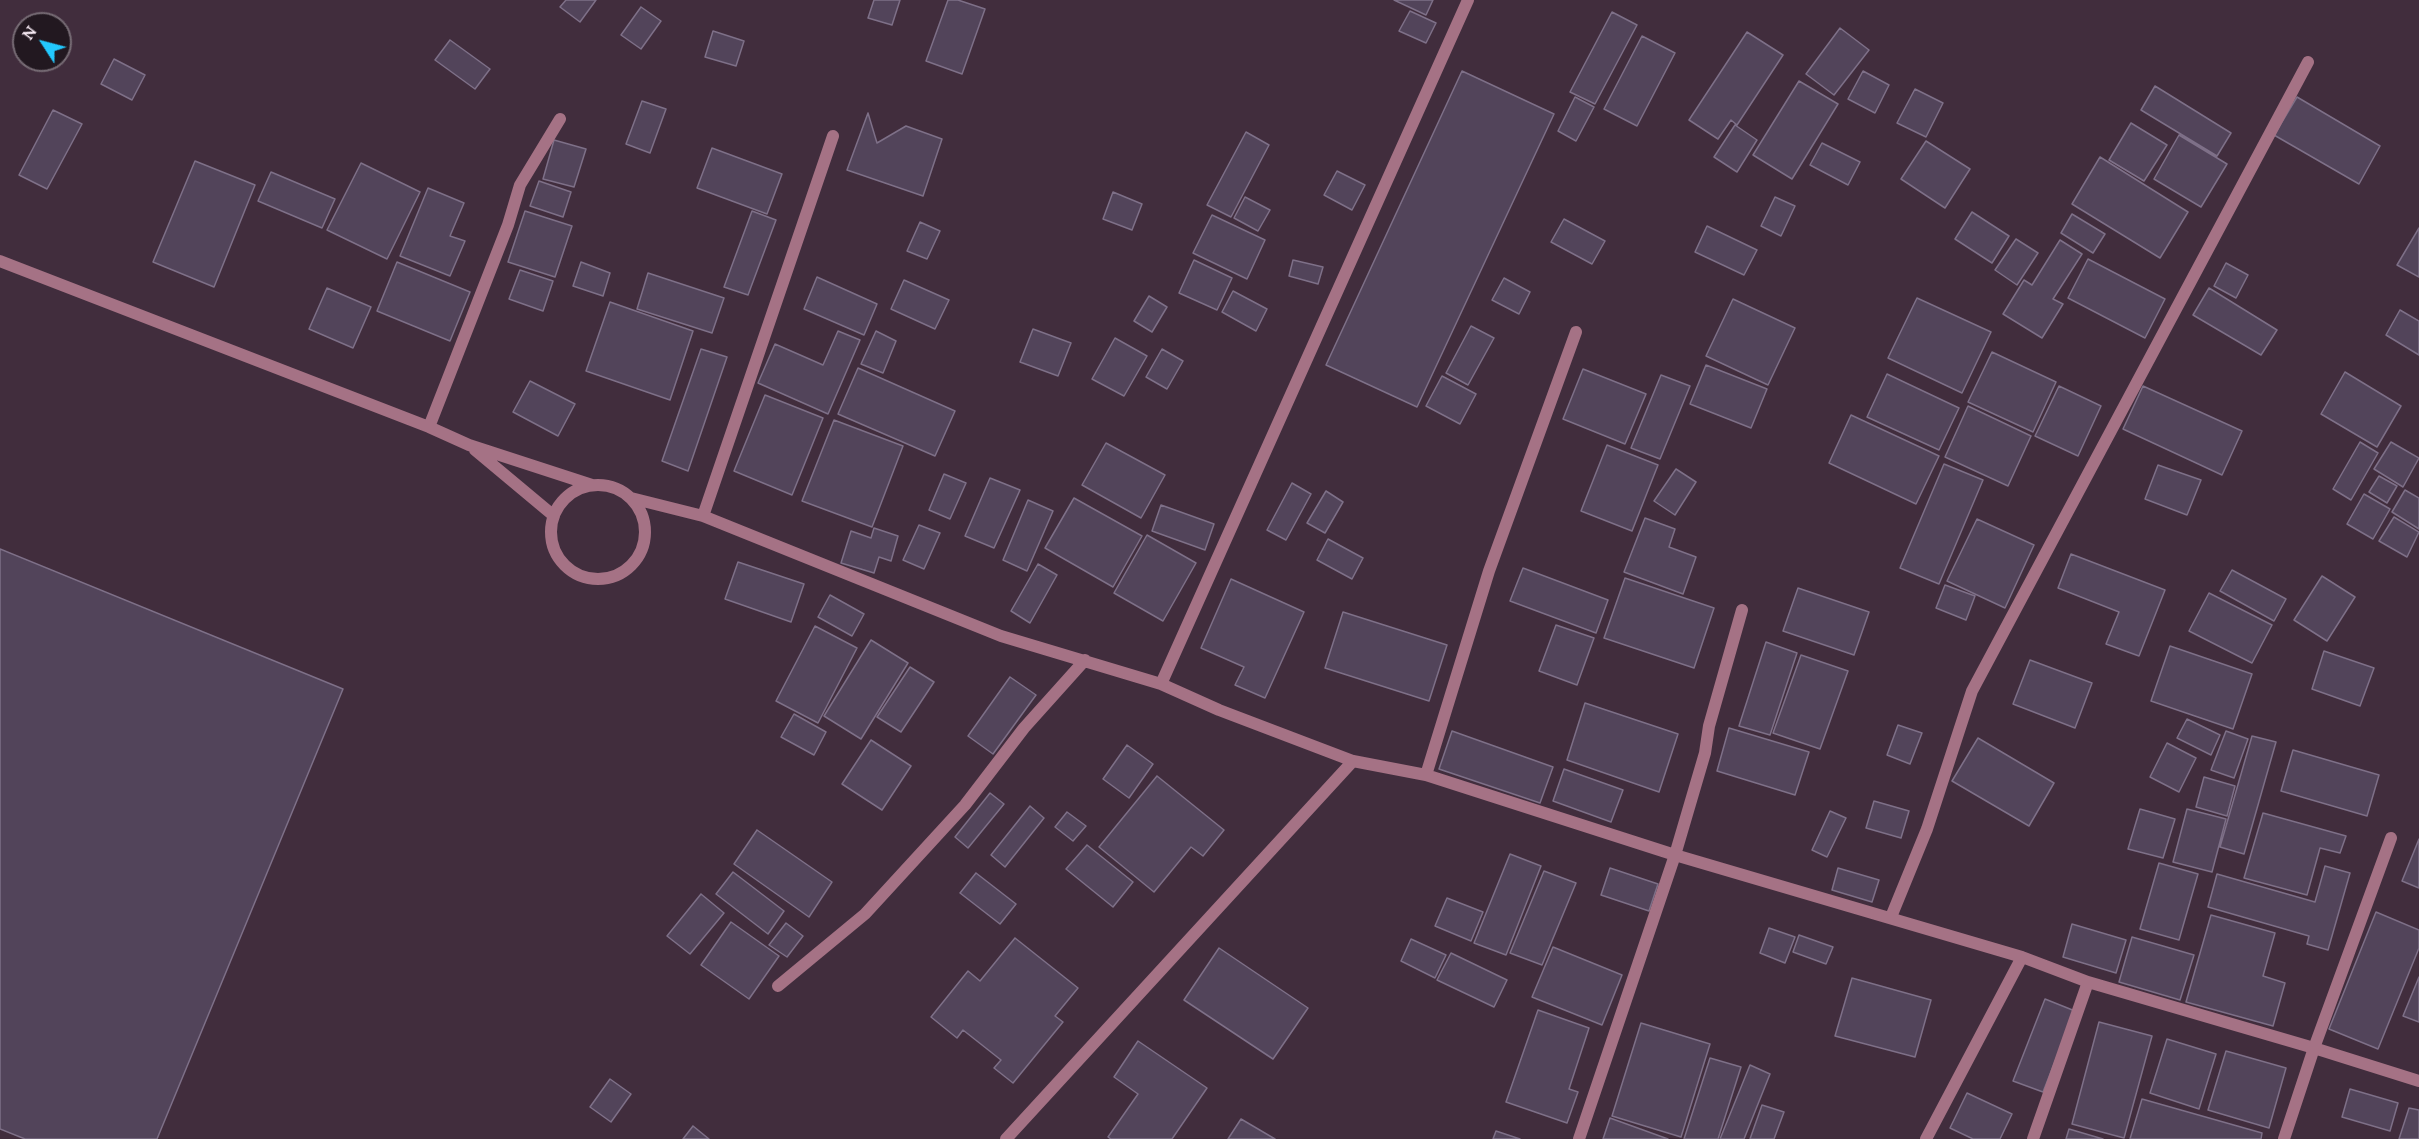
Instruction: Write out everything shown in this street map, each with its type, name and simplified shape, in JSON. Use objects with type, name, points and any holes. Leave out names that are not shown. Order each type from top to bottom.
[{"type":"street","points":[[1161,684],[1468,0]]},
{"type":"street","points":[[1891,917],[1927,829],[1972,692],[2308,63]]},
{"type":"street","points":[[429,427],[508,225],[520,184],[560,119]]},
{"type":"street","points":[[703,516],[833,136]]},
{"type":"street","points":[[0,261],[429,427],[469,445],[592,485],[606,485],[631,498],[703,516],[1001,636],[1161,684],[1219,710],[1353,761],[1426,775],[1675,855],[1891,917],[2022,957],[2088,982],[2419,1081]]},
{"type":"street","points":[[1426,775],[1489,571],[1576,332]]},
{"type":"street","points":[[469,445],[554,516]]},
{"type":"street","points":[[592,485],[575,491],[562,502],[554,516],[551,536],[556,556],[570,571],[588,579],[608,579],[627,571],[640,555],[646,536],[642,516],[631,498]]},
{"type":"street","points":[[1579,1139],[1675,855],[1705,753],[1709,726],[1742,610]]},
{"type":"street","points":[[778,986],[865,914],[965,805],[1024,728],[1085,660]]},
{"type":"street","points":[[1006,1139],[1353,761]]},
{"type":"street","points":[[2284,1139],[2314,1048],[2391,838]]},
{"type":"street","points":[[1926,1139],[2022,957]]},
{"type":"street","points":[[2033,1139],[2088,982]]},
{"type":"building","points":[[566,0],[596,0],[580,22],[560,7]]},
{"type":"building","points":[[874,0],[900,0],[892,25],[868,18]]},
{"type":"building","points":[[948,0],[958,0],[985,9],[962,74],[926,61]]},
{"type":"building","points":[[1394,0],[1433,0],[1426,15]]},
{"type":"building","points":[[641,7],[661,21],[641,49],[621,35]]},
{"type":"building","points":[[1410,11],[1436,23],[1426,43],[1399,31]]},
{"type":"building","points":[[1612,12],[1637,25],[1595,104],[1570,92]]},
{"type":"building","points":[[1840,28],[1869,50],[1834,95],[1806,74]]},
{"type":"building","points":[[713,31],[744,41],[736,66],[705,57]]},
{"type":"building","points":[[1747,32],[1783,55],[1737,125],[1731,120],[1718,139],[1689,120]]},
{"type":"building","points":[[1642,36],[1675,53],[1637,126],[1604,109]]},
{"type":"building","points":[[450,40],[490,69],[475,89],[435,60]]},
{"type":"building","points":[[114,59],[145,75],[132,100],[101,84]]},
{"type":"building","points":[[1462,71],[1554,114],[1417,407],[1326,365]]},
{"type":"building","points":[[1863,71],[1889,85],[1875,113],[1848,99]]},
{"type":"building","points":[[1799,81],[1838,104],[1792,179],[1753,155]]},
{"type":"building","points":[[2155,86],[2231,133],[2217,156],[2141,110]]},
{"type":"building","points":[[1915,89],[1943,103],[1926,137],[1897,123]]},
{"type":"building","points":[[1575,97],[1594,107],[1576,141],[1558,131]]},
{"type":"building","points":[[2297,97],[2380,146],[2359,184],[2274,135]]},
{"type":"building","points":[[642,101],[666,109],[650,153],[626,144]]},
{"type":"building","points":[[53,110],[82,124],[47,189],[19,175]]},
{"type":"building","points":[[868,113],[877,143],[906,126],[942,139],[923,196],[847,170]]},
{"type":"building","points":[[2131,123],[2167,145],[2144,181],[2109,160]]},
{"type":"building","points":[[1735,125],[1757,140],[1737,172],[1714,157]]},
{"type":"building","points":[[1246,132],[1269,145],[1231,217],[1207,205]]},
{"type":"building","points":[[2179,135],[2227,164],[2201,207],[2154,179]]},
{"type":"building","points":[[554,140],[586,149],[574,187],[543,179]]},
{"type":"building","points":[[1926,141],[1970,169],[1945,208],[1901,179]]},
{"type":"building","points":[[1822,143],[1860,162],[1848,185],[1810,165]]},
{"type":"building","points":[[712,148],[782,174],[767,214],[697,188]]},
{"type":"building","points":[[2100,157],[2188,212],[2160,258],[2072,204]]},
{"type":"building","points":[[195,161],[255,185],[214,287],[153,262]]},
{"type":"building","points":[[361,163],[420,192],[387,259],[327,230]]},
{"type":"building","points":[[1337,171],[1365,185],[1352,210],[1324,195]]},
{"type":"building","points":[[271,172],[335,199],[322,228],[258,201]]},
{"type":"building","points":[[539,181],[571,192],[563,217],[530,206]]},
{"type":"building","points":[[428,188],[464,203],[450,236],[465,241],[450,276],[400,256]]},
{"type":"building","points":[[1113,192],[1142,204],[1132,230],[1103,219]]},
{"type":"building","points":[[1245,197],[1270,210],[1258,231],[1234,218]]},
{"type":"building","points":[[1775,197],[1795,206],[1781,236],[1761,226]]},
{"type":"building","points":[[525,211],[572,226],[555,277],[508,262]]},
{"type":"building","points":[[752,211],[776,220],[748,295],[724,287]]},
{"type":"building","points":[[1972,212],[2009,236],[1992,263],[1955,239]]},
{"type":"building","points":[[2072,214],[2105,234],[2093,253],[2061,233]]},
{"type":"building","points":[[1212,215],[1265,240],[1247,279],[1193,253]]},
{"type":"building","points":[[1564,219],[1605,241],[1592,264],[1551,242]]},
{"type":"building","points":[[920,222],[940,231],[927,259],[907,251]]},
{"type":"building","points":[[1707,226],[1757,250],[1744,275],[1695,252]]},
{"type":"building","points":[[2419,228],[2419,277],[2397,265]]},
{"type":"building","points":[[2016,239],[2038,253],[2017,285],[1995,270]]},
{"type":"building","points":[[2060,240],[2082,254],[2053,299],[2063,304],[2042,338],[2003,314],[2024,280],[2032,285]]},
{"type":"building","points":[[2088,259],[2165,299],[2145,338],[2068,298]]},
{"type":"building","points":[[1194,260],[1232,278],[1217,310],[1179,293]]},
{"type":"building","points":[[1293,260],[1323,267],[1318,284],[1289,276]]},
{"type":"building","points":[[397,262],[470,292],[450,341],[377,311]]},
{"type":"building","points":[[581,262],[610,273],[603,296],[573,286]]},
{"type":"building","points":[[2226,263],[2248,275],[2236,298],[2214,286]]},
{"type":"building","points":[[520,270],[553,281],[543,311],[509,299]]},
{"type":"building","points":[[648,273],[724,298],[712,333],[637,309]]},
{"type":"building","points":[[817,277],[877,304],[864,335],[804,309]]},
{"type":"building","points":[[1504,278],[1530,292],[1519,314],[1492,300]]},
{"type":"building","points":[[904,280],[949,300],[935,329],[891,309]]},
{"type":"building","points":[[327,288],[371,307],[353,348],[309,329]]},
{"type":"building","points":[[2209,288],[2277,330],[2261,355],[2193,315]]},
{"type":"building","points":[[1233,291],[1267,309],[1256,331],[1222,312]]},
{"type":"building","points":[[1149,296],[1167,307],[1152,332],[1134,321]]},
{"type":"building","points":[[1917,298],[1991,332],[1962,393],[1888,358]]},
{"type":"building","points":[[1733,299],[1795,328],[1768,385],[1706,356]]},
{"type":"building","points":[[610,302],[693,331],[670,400],[586,371]]},
{"type":"building","points":[[2400,310],[2419,321],[2419,355],[2386,335]]},
{"type":"building","points":[[1471,326],[1494,338],[1468,385],[1446,373]]},
{"type":"building","points":[[1033,329],[1071,343],[1058,376],[1020,362]]},
{"type":"building","points":[[838,331],[860,340],[828,414],[758,383],[775,344],[823,365]]},
{"type":"building","points":[[876,331],[896,341],[883,373],[861,364]]},
{"type":"building","points":[[1115,338],[1147,356],[1124,396],[1092,379]]},
{"type":"building","points":[[701,349],[727,357],[688,471],[662,461]]},
{"type":"building","points":[[1162,349],[1183,361],[1167,389],[1146,377]]},
{"type":"building","points":[[1992,352],[2056,382],[2033,432],[1968,402]]},
{"type":"building","points":[[1706,365],[1767,389],[1751,428],[1690,404]]},
{"type":"building","points":[[858,368],[955,411],[935,456],[838,414]]},
{"type":"building","points":[[1583,369],[1646,394],[1625,444],[1563,419]]},
{"type":"building","points":[[2345,372],[2401,406],[2377,447],[2321,414]]},
{"type":"building","points":[[1887,374],[1959,408],[1939,450],[1867,417]]},
{"type":"building","points":[[1661,375],[1690,386],[1660,459],[1631,448]]},
{"type":"building","points":[[1442,376],[1476,394],[1460,424],[1426,406]]},
{"type":"building","points":[[530,381],[575,404],[558,436],[513,412]]},
{"type":"building","points":[[2059,386],[2101,406],[2078,456],[2035,436]]},
{"type":"building","points":[[2143,386],[2242,431],[2222,475],[2123,429]]},
{"type":"building","points":[[765,395],[823,418],[792,495],[734,471]]},
{"type":"building","points":[[1968,406],[2031,436],[2008,486],[1945,457]]},
{"type":"building","points":[[1851,415],[1939,456],[1916,504],[1829,463]]},
{"type":"building","points":[[834,420],[903,446],[872,527],[802,501]]},
{"type":"building","points":[[2360,442],[2378,453],[2351,500],[2333,489]]},
{"type":"building","points":[[2391,442],[2419,458],[2403,487],[2374,469]]},
{"type":"building","points":[[1106,443],[1165,475],[1141,518],[1082,485]]},
{"type":"building","points":[[1607,445],[1658,465],[1632,531],[1581,511]]},
{"type":"building","points":[[1944,464],[1983,480],[1939,584],[1900,568]]},
{"type":"building","points":[[2158,465],[2201,480],[2187,515],[2145,499]]},
{"type":"building","points":[[1676,469],[1696,482],[1675,515],[1654,501]]},
{"type":"building","points":[[944,474],[966,483],[950,519],[929,510]]},
{"type":"building","points":[[2379,476],[2397,486],[2387,503],[2369,492]]},
{"type":"building","points":[[990,478],[1020,490],[994,548],[965,536]]},
{"type":"building","points":[[1292,483],[1311,494],[1286,540],[1267,530]]},
{"type":"building","points":[[2405,490],[2419,498],[2419,529],[2392,512]]},
{"type":"building","points":[[1326,491],[1343,502],[1325,533],[1307,523]]},
{"type":"building","points":[[2364,494],[2390,509],[2373,539],[2347,524]]},
{"type":"building","points":[[1074,498],[1142,536],[1113,587],[1045,548]]},
{"type":"building","points":[[1028,500],[1053,511],[1027,571],[1003,560]]},
{"type":"building","points":[[1161,505],[1214,524],[1205,550],[1152,531]]},
{"type":"building","points":[[2394,517],[2419,532],[2407,557],[2379,541]]},
{"type":"building","points":[[1645,518],[1675,529],[1669,547],[1696,557],[1683,594],[1624,572]]},
{"type":"building","points":[[1977,519],[2034,545],[2005,608],[1947,581]]},
{"type":"building","points":[[919,525],[940,533],[924,569],[903,560]]},
{"type":"building","points":[[874,528],[898,536],[891,561],[879,557],[874,573],[841,563],[851,531],[871,538]]},
{"type":"building","points":[[1147,535],[1196,563],[1163,621],[1114,593]]},
{"type":"building","points":[[1328,539],[1363,558],[1352,579],[1317,560]]},
{"type":"building","points":[[0,549],[343,689],[157,1139],[25,1139],[0,1129]]},
{"type":"building","points":[[2071,554],[2165,590],[2139,656],[2106,644],[2119,612],[2058,588]]},
{"type":"building","points":[[738,562],[804,584],[791,622],[725,599]]},
{"type":"building","points":[[1038,564],[1057,575],[1030,623],[1011,611]]},
{"type":"building","points":[[1523,568],[1608,600],[1596,633],[1510,601]]},
{"type":"building","points":[[2232,570],[2286,599],[2274,621],[2220,591]]},
{"type":"building","points":[[2322,576],[2355,597],[2327,641],[2294,620]]},
{"type":"building","points":[[1625,578],[1714,608],[1694,668],[1604,638]]},
{"type":"building","points":[[1231,579],[1304,612],[1265,698],[1235,685],[1244,667],[1201,648]]},
{"type":"building","points":[[1945,585],[1975,596],[1966,620],[1936,608]]},
{"type":"building","points":[[1798,588],[1869,612],[1854,655],[1783,631]]},
{"type":"building","points":[[2209,593],[2272,625],[2252,663],[2189,631]]},
{"type":"building","points":[[830,595],[864,614],[852,636],[818,617]]},
{"type":"building","points":[[1343,612],[1447,645],[1429,701],[1325,668]]},
{"type":"building","points":[[1556,625],[1594,638],[1577,685],[1539,671]]},
{"type":"building","points":[[815,626],[857,648],[818,723],[776,701]]},
{"type":"building","points":[[871,640],[908,663],[861,739],[824,716]]},
{"type":"building","points":[[1766,642],[1797,653],[1770,735],[1739,726]]},
{"type":"building","points":[[2170,646],[2252,674],[2233,729],[2151,701]]},
{"type":"building","points":[[2324,651],[2374,668],[2360,706],[2312,689]]},
{"type":"building","points":[[1801,655],[1848,671],[1820,749],[1773,733]]},
{"type":"building","points":[[2030,660],[2092,683],[2075,728],[2013,704]]},
{"type":"building","points":[[910,667],[934,682],[901,732],[877,717]]},
{"type":"building","points":[[1010,677],[1036,695],[993,754],[968,736]]},
{"type":"building","points":[[1585,703],[1678,734],[1659,792],[1567,760]]},
{"type":"building","points":[[794,714],[826,732],[814,755],[781,737]]},
{"type":"building","points":[[2187,719],[2220,735],[2211,755],[2177,738]]},
{"type":"building","points":[[1898,725],[1922,733],[1910,764],[1887,755]]},
{"type":"building","points":[[1729,728],[1809,752],[1795,795],[1717,771]]},
{"type":"building","points":[[1452,731],[1553,767],[1540,803],[1439,769]]},
{"type":"building","points":[[2226,731],[2248,739],[2234,778],[2211,770]]},
{"type":"building","points":[[2252,736],[2276,742],[2244,854],[2220,847]]},
{"type":"building","points":[[1978,738],[2054,783],[2029,826],[1952,781]]},
{"type":"building","points":[[871,740],[911,766],[882,810],[842,784]]},
{"type":"building","points":[[2167,743],[2196,758],[2179,792],[2150,777]]},
{"type":"building","points":[[1127,745],[1153,764],[1129,798],[1103,779]]},
{"type":"building","points":[[2293,750],[2379,775],[2367,816],[2281,791]]},
{"type":"building","points":[[1564,769],[1623,790],[1611,822],[1553,801]]},
{"type":"building","points":[[1157,776],[1224,830],[1203,856],[1191,847],[1154,892],[1099,847]]},
{"type":"building","points":[[2204,777],[2235,786],[2227,816],[2196,807]]},
{"type":"building","points":[[990,793],[1004,804],[968,848],[955,837]]},
{"type":"building","points":[[1874,801],[1909,811],[1901,838],[1866,828]]},
{"type":"building","points":[[1030,806],[1044,818],[1005,867],[991,855]]},
{"type":"building","points":[[2140,809],[2175,819],[2163,858],[2128,849]]},
{"type":"building","points":[[2187,809],[2226,819],[2212,872],[2173,862]]},
{"type":"building","points":[[1830,811],[1846,818],[1827,857],[1812,850]]},
{"type":"building","points":[[1067,812],[1086,826],[1073,841],[1055,827]]},
{"type":"building","points":[[2263,813],[2346,836],[2340,853],[2320,848],[2307,895],[2244,878]]},
{"type":"building","points":[[757,830],[832,882],[809,917],[734,864]]},
{"type":"building","points":[[2419,839],[2419,888],[2402,881]]},
{"type":"building","points":[[1087,845],[1133,882],[1113,907],[1066,869]]},
{"type":"building","points":[[1510,854],[1541,866],[1506,955],[1474,943]]},
{"type":"building","points":[[2159,863],[2198,874],[2179,940],[2140,929]]},
{"type":"building","points":[[2325,866],[2350,873],[2328,950],[2307,944],[2309,936],[2208,907],[2217,874],[2315,902]]},
{"type":"building","points":[[1610,868],[1658,884],[1649,911],[1601,895]]},
{"type":"building","points":[[1838,868],[1879,880],[1872,902],[1832,890]]},
{"type":"building","points":[[1544,871],[1576,883],[1542,965],[1510,953]]},
{"type":"building","points":[[733,872],[784,911],[768,934],[716,894]]},
{"type":"building","points":[[976,873],[1016,904],[1000,924],[960,893]]},
{"type":"building","points":[[701,894],[724,913],[690,954],[667,936]]},
{"type":"building","points":[[1447,898],[1483,912],[1471,941],[1435,926]]},
{"type":"building","points":[[2376,912],[2419,930],[2419,948],[2378,1049],[2329,1029]]},
{"type":"building","points":[[2211,915],[2275,933],[2263,976],[2285,983],[2273,1026],[2186,1002]]},
{"type":"building","points":[[731,922],[779,956],[749,999],[701,965]]},
{"type":"building","points":[[786,923],[803,936],[787,957],[769,945]]},
{"type":"building","points":[[2072,924],[2126,940],[2116,973],[2063,957]]},
{"type":"building","points":[[1769,928],[1795,937],[1785,963],[1760,953]]},
{"type":"building","points":[[1799,935],[1833,947],[1826,964],[1793,952]]},
{"type":"building","points":[[2132,937],[2194,955],[2180,1000],[2119,982]]},
{"type":"building","points":[[1015,938],[1078,988],[1055,1016],[1063,1022],[1013,1083],[994,1068],[1001,1060],[963,1030],[957,1038],[931,1017],[968,971],[980,981]]},
{"type":"building","points":[[1411,939],[1446,955],[1435,978],[1401,961]]},
{"type":"building","points":[[1553,947],[1622,975],[1602,1025],[1532,997]]},
{"type":"building","points":[[1219,948],[1308,1008],[1273,1059],[1184,1000]]},
{"type":"building","points":[[1451,953],[1507,980],[1494,1007],[1437,980]]},
{"type":"building","points":[[2419,977],[2419,1022],[2403,1016]]},
{"type":"building","points":[[1852,978],[1931,1000],[1915,1057],[1835,1036]]},
{"type":"building","points":[[2045,999],[2075,1011],[2043,1092],[2013,1081]]},
{"type":"building","points":[[1538,1010],[1589,1028],[1569,1089],[1578,1092],[1567,1123],[1506,1102]]},
{"type":"building","points":[[2099,1022],[2152,1036],[2124,1138],[2072,1124]]},
{"type":"building","points":[[1641,1023],[1710,1044],[1681,1137],[1612,1116]]},
{"type":"building","points":[[2167,1039],[2216,1054],[2199,1109],[2150,1093]]},
{"type":"building","points":[[1138,1041],[1207,1088],[1172,1139],[1111,1139],[1108,1137],[1138,1094],[1114,1077]]},
{"type":"building","points":[[2226,1051],[2286,1068],[2269,1128],[2208,1110]]},
{"type":"building","points":[[1710,1058],[1741,1067],[1718,1139],[1684,1139]]},
{"type":"building","points":[[1750,1065],[1770,1074],[1744,1139],[1720,1139]]},
{"type":"building","points":[[610,1079],[631,1094],[611,1122],[590,1107]]},
{"type":"building","points":[[2350,1089],[2398,1103],[2390,1131],[2342,1117]]},
{"type":"building","points":[[1967,1093],[2012,1114],[2000,1139],[1973,1139],[1950,1128]]},
{"type":"building","points":[[2142,1099],[2262,1133],[2261,1139],[2130,1139]]},
{"type":"building","points":[[1762,1105],[1784,1112],[1774,1139],[1750,1139]]},
{"type":"building","points":[[2409,1108],[2419,1110],[2419,1139],[2399,1139]]},
{"type":"building","points":[[1610,1118],[1668,1139],[1603,1139]]},
{"type":"building","points":[[1241,1119],[1275,1139],[1228,1139]]},
{"type":"building","points":[[693,1126],[709,1139],[683,1139]]},
{"type":"building","points":[[2069,1129],[2103,1139],[2066,1139]]},
{"type":"building","points":[[1496,1131],[1520,1139],[1493,1139]]}]
